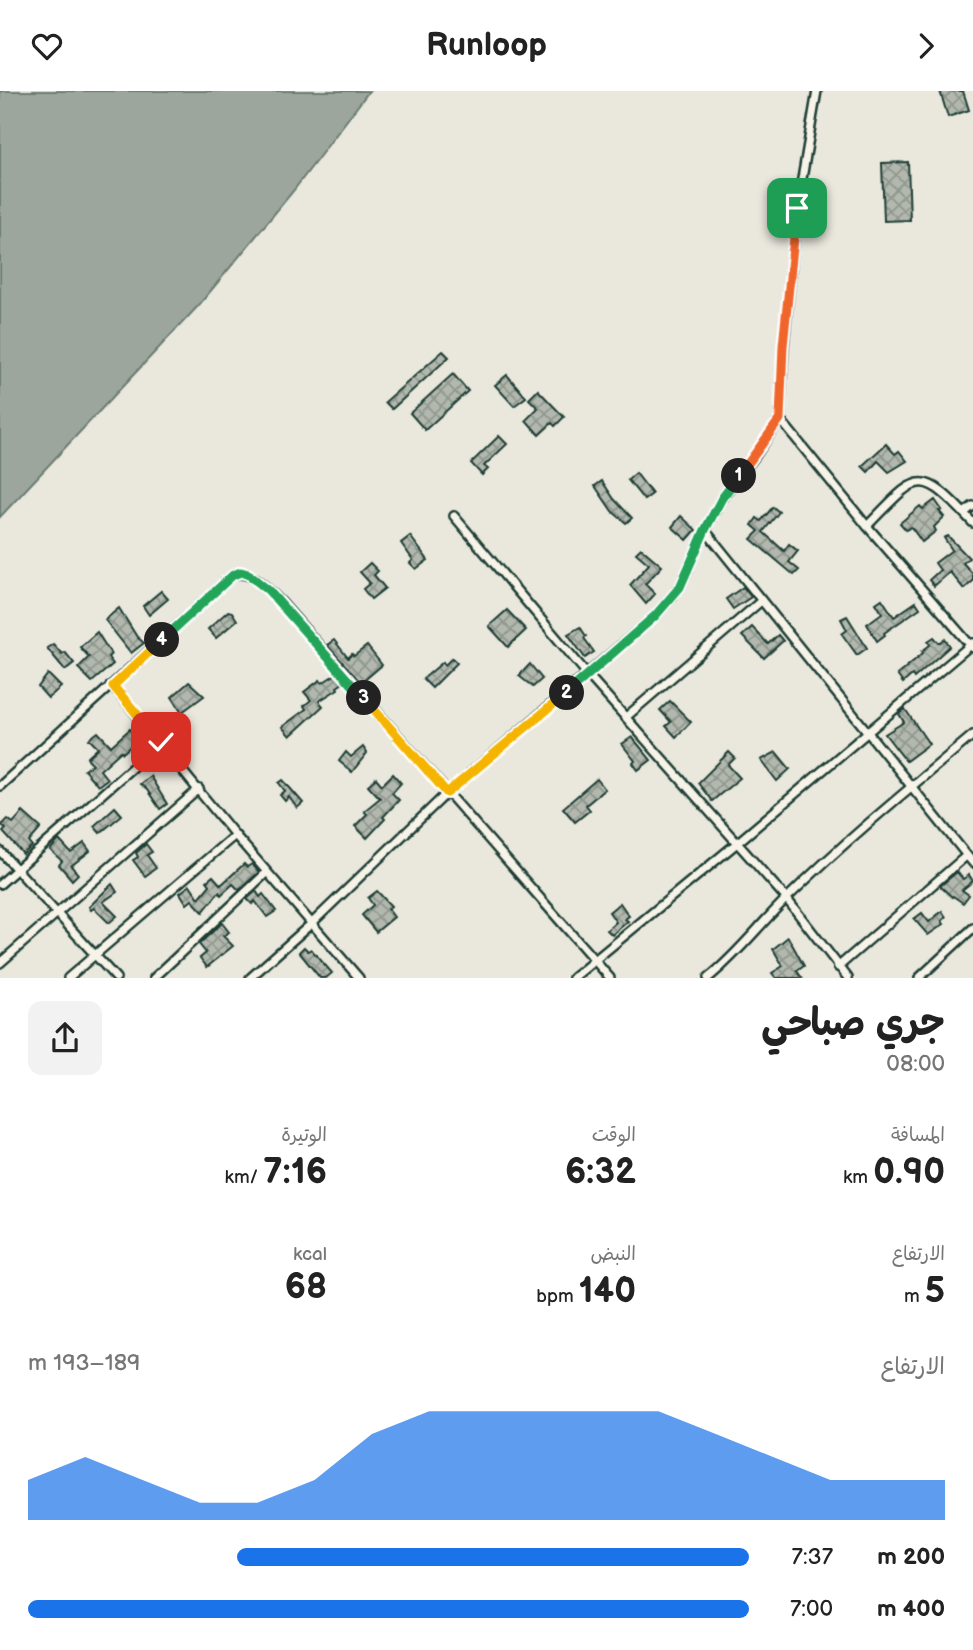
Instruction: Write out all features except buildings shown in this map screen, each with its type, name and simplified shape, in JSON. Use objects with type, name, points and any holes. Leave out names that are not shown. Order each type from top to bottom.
[{"type":"street","points":[[250,978],[311,924],[447,793],[655,616],[680,587],[722,498],[780,419],[783,346],[797,208],[817,91]]},
{"type":"street","points":[[573,978],[972,646],[867,526],[780,419]]},
{"type":"street","points":[[867,526],[906,486],[921,481],[934,485],[973,523]]},
{"type":"street","points":[[964,513],[973,506]]},
{"type":"street","points":[[454,516],[588,675],[786,898],[848,978]]},
{"type":"street","points":[[705,530],[973,863]]},
{"type":"street","points":[[0,786],[233,575],[241,572],[248,574],[281,602],[610,978]]},
{"type":"street","points":[[626,717],[761,601]]},
{"type":"street","points":[[113,686],[266,873],[359,978]]},
{"type":"street","points":[[708,978],[740,950],[786,898],[910,787],[973,735]]},
{"type":"street","points":[[0,884],[161,742]]},
{"type":"street","points":[[0,963],[199,789]]},
{"type":"street","points":[[68,978],[235,835]]},
{"type":"street","points":[[0,851],[116,978]]},
{"type":"street","points":[[838,967],[966,856]]},
{"type":"street","points":[[154,978],[266,873]]},
{"type":"street","points":[[919,978],[973,928]]},
{"type":"shaded area","points":[[0,91],[369,91],[294,190],[199,305],[0,517]]},
{"type":"route","points":[[161,742],[113,686],[233,575],[241,572],[248,574],[281,602],[447,793],[455,789],[655,616],[680,587],[722,498],[780,419],[783,346],[797,208]]}]
